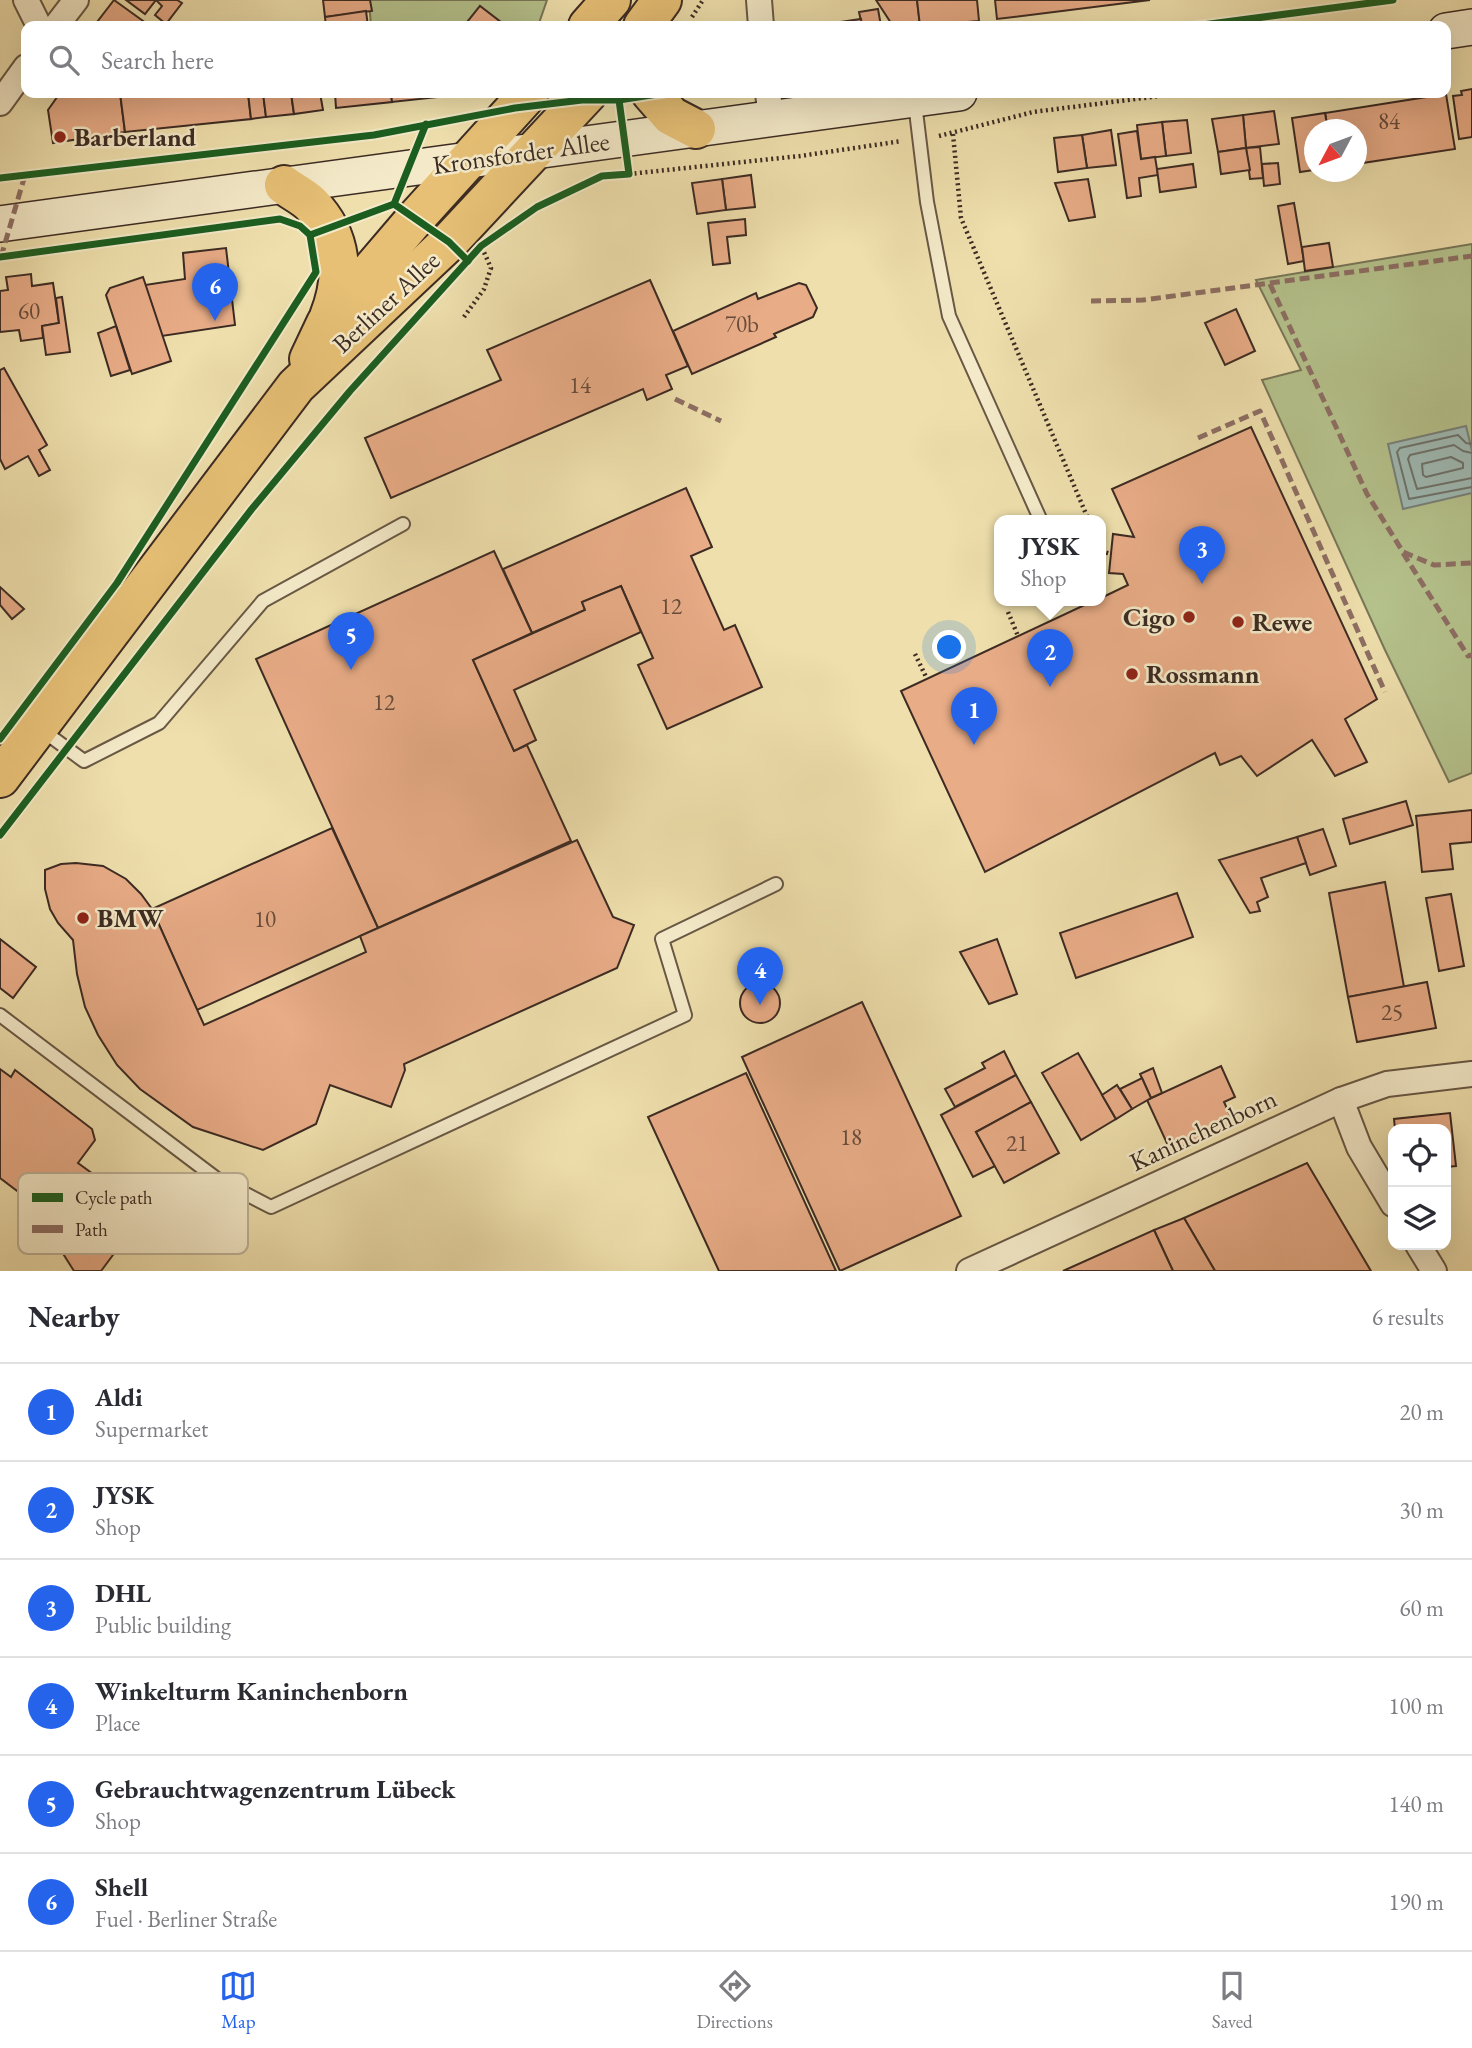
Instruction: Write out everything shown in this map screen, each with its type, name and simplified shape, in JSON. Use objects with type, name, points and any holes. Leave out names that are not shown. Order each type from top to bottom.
[{"type":"main road","points":[[593,21],[611,0]]},
{"type":"main road","points":[[647,21],[662,0]]},
{"type":"main road","points":[[1451,30],[1472,27]]},
{"type":"main road","points":[[326,323],[524,98]]},
{"type":"main road","name":"Berliner Allee","points":[[296,386],[466,250],[533,151],[583,98]]},
{"type":"main road","points":[[655,98],[671,116],[696,129]]},
{"type":"main road","name":"Kronsforder Allee","points":[[0,224],[696,129],[770,106],[923,98]]},
{"type":"main road","points":[[0,778],[296,386],[338,293],[339,260],[329,228],[310,203],[284,185]]},
{"type":"street","points":[[26,0],[36,21]]},
{"type":"street","points":[[61,21],[76,0]]},
{"type":"street","points":[[759,0],[761,21]]},
{"type":"street","points":[[0,103],[21,74]]},
{"type":"street","name":"Kaninchenborn","points":[[969,1271],[1340,1100],[1387,1084],[1472,1074]]},
{"type":"street","points":[[1340,1100],[1359,1147],[1388,1196]]},
{"type":"street","points":[[1421,1250],[1434,1271]]},
{"type":"lane","points":[[909,100],[919,138],[927,202],[949,316],[1038,515]]},
{"type":"lane","points":[[39,727],[84,761],[159,723],[263,601],[403,524]]},
{"type":"lane","points":[[248,1195],[271,1207],[684,1015],[662,939],[776,884]]},
{"type":"lane","points":[[0,1014],[209,1173]]},
{"type":"path","points":[[615,175],[800,156],[953,134],[1033,112],[1143,98]]},
{"type":"path","points":[[896,142],[909,100]]},
{"type":"path","points":[[953,134],[961,218],[1086,515]]},
{"type":"path","points":[[624,139],[629,174]]},
{"type":"path","points":[[466,250],[492,239]]},
{"type":"path","points":[[464,317],[484,289],[491,268],[466,250]]},
{"type":"path","points":[[1106,552],[1111,554]]},
{"type":"path","points":[[1008,612],[1018,636]]},
{"type":"path","points":[[915,654],[926,679]]},
{"type":"green space","points":[[369,0],[547,0],[540,21],[500,21],[480,6],[468,21],[371,21]]},
{"type":"green space","points":[[1472,244],[1472,773],[1449,782],[1385,650],[1262,380],[1301,370],[1256,280]]},
{"type":"water","points":[[1466,426],[1472,451],[1472,493],[1403,509],[1388,444]]},
{"type":"building","points":[[114,0],[143,21],[98,21]]},
{"type":"building","points":[[126,0],[156,0],[145,14]]},
{"type":"building","points":[[156,0],[177,0],[182,3],[168,21],[162,21],[155,15],[162,6]]},
{"type":"building","points":[[323,0],[370,0],[372,11],[325,17]]},
{"type":"building","points":[[876,0],[917,0],[919,21],[890,21]]},
{"type":"building","points":[[917,0],[977,0],[979,21],[919,21]]},
{"type":"building","points":[[995,0],[1150,0],[997,19]]},
{"type":"building","points":[[480,6],[500,21],[468,21]]},
{"type":"building","points":[[878,9],[880,21],[861,21],[859,12]]},
{"type":"building","points":[[366,11],[367,21],[325,21],[325,17]]},
{"type":"building","points":[[1472,89],[1472,137],[1459,139],[1453,96],[1462,95],[1461,91]]},
{"type":"building","points":[[56,98],[121,98],[125,132],[53,143],[48,110]]},
{"type":"building","points":[[121,98],[249,98],[251,119],[125,132]]},
{"type":"building","points":[[249,98],[264,98],[266,117],[251,119]]},
{"type":"building","points":[[264,98],[292,98],[294,114],[266,117]]},
{"type":"building","points":[[292,98],[321,98],[323,110],[294,114]]},
{"type":"building","points":[[335,98],[392,98],[392,102],[336,108]]},
{"type":"building","points":[[392,98],[429,98],[392,102]]},
{"type":"building","points":[[1421,98],[1447,98],[1455,149],[1367,162],[1367,119],[1326,119],[1325,113]]},
{"type":"building","points":[[1274,111],[1279,144],[1246,148],[1243,115]]},
{"type":"building","points":[[1325,113],[1326,119],[1304,119],[1304,171],[1300,172],[1292,118]]},
{"type":"building","points":[[1243,115],[1246,148],[1218,152],[1212,119]]},
{"type":"building","points":[[1187,120],[1191,153],[1166,156],[1162,122]]},
{"type":"building","points":[[1162,122],[1166,156],[1141,159],[1137,125]]},
{"type":"building","points":[[1111,130],[1116,165],[1087,168],[1082,135]]},
{"type":"building","points":[[1137,131],[1141,159],[1155,157],[1158,175],[1139,178],[1141,196],[1127,198],[1118,134]]},
{"type":"building","points":[[1082,135],[1087,168],[1058,172],[1054,138]]},
{"type":"building","points":[[1260,147],[1263,178],[1250,179],[1246,148]]},
{"type":"building","points":[[1246,148],[1250,170],[1221,174],[1218,152]]},
{"type":"building","points":[[1278,163],[1280,184],[1264,186],[1262,164]]},
{"type":"building","points":[[1193,164],[1196,187],[1160,192],[1157,169]]},
{"type":"building","points":[[751,175],[755,207],[726,210],[722,179]]},
{"type":"building","points":[[722,179],[726,210],[697,214],[692,183]]},
{"type":"building","points":[[1088,179],[1095,217],[1069,221],[1055,183]]},
{"type":"building","points":[[1294,203],[1304,261],[1288,264],[1278,206]]},
{"type":"building","points":[[745,219],[746,235],[727,237],[730,263],[713,265],[708,223]]},
{"type":"building","points":[[1329,243],[1333,267],[1305,271],[1302,247]]},
{"type":"building","points":[[226,248],[235,325],[162,336],[145,285],[185,279],[183,253]]},
{"type":"building","points":[[31,274],[32,286],[53,283],[59,323],[42,326],[43,338],[21,341],[19,330],[0,332],[0,291],[8,290],[6,277]]},
{"type":"building","points":[[143,277],[171,361],[132,374],[106,295],[110,288]]},
{"type":"building","points":[[650,280],[688,366],[666,375],[672,389],[647,400],[643,389],[391,498],[365,438],[501,380],[487,350]]},
{"type":"building","points":[[799,283],[806,285],[817,308],[813,317],[774,334],[776,337],[692,374],[673,331],[756,293],[758,299]]},
{"type":"building","points":[[62,297],[70,352],[46,355],[42,326],[59,323],[56,298]]},
{"type":"building","points":[[1236,309],[1255,351],[1225,365],[1205,323]]},
{"type":"building","points":[[116,326],[130,370],[111,376],[98,333]]},
{"type":"building","points":[[4,368],[47,445],[39,450],[50,470],[39,476],[28,456],[5,469],[0,459],[0,370]]},
{"type":"building","points":[[1251,427],[1377,699],[1345,719],[1367,762],[1335,776],[1312,740],[1257,776],[1241,756],[1220,765],[1215,753],[985,872],[901,691],[1082,606],[1106,606],[1106,596],[1128,585],[1123,574],[1109,573],[1113,534],[1134,537],[1112,489]]},
{"type":"building","points":[[686,488],[712,547],[691,556],[724,630],[735,625],[762,687],[667,729],[638,665],[653,658],[621,586],[582,602],[585,610],[532,633],[503,569]]},
{"type":"building","points":[[494,551],[532,633],[473,660],[514,751],[527,745],[571,841],[378,928],[256,659]]},
{"type":"building","points":[[621,586],[641,632],[514,690],[536,740],[514,751],[473,660],[585,610],[582,602]]},
{"type":"building","points":[[0,587],[24,609],[12,619],[0,605]]},
{"type":"building","points":[[1406,801],[1413,825],[1350,844],[1343,819]]},
{"type":"building","points":[[1472,810],[1472,842],[1450,844],[1453,869],[1422,872],[1416,816]]},
{"type":"building","points":[[332,828],[378,928],[197,1010],[152,909]]},
{"type":"building","points":[[1323,829],[1336,866],[1310,875],[1297,837]]},
{"type":"building","points":[[1297,837],[1306,863],[1261,878],[1268,897],[1257,902],[1260,911],[1250,913],[1219,860]]},
{"type":"building","points":[[577,840],[613,917],[634,925],[617,968],[404,1064],[405,1070],[391,1107],[330,1085],[316,1124],[263,1150],[193,1127],[140,1089],[117,1065],[98,1035],[85,1007],[73,940],[50,909],[45,889],[45,870],[61,864],[103,866],[126,879],[152,909],[204,1025],[366,952],[360,936]]},
{"type":"building","points":[[1385,882],[1404,987],[1348,997],[1329,893]]},
{"type":"building","points":[[1177,893],[1193,937],[1076,978],[1060,933]]},
{"type":"building","points":[[1451,894],[1464,966],[1439,971],[1426,898]]},
{"type":"building","points":[[0,939],[36,967],[13,998],[0,988]]},
{"type":"building","points":[[997,939],[1017,994],[989,1004],[960,952]]},
{"type":"building","points":[[1427,982],[1436,1028],[1357,1042],[1348,997]]},
{"type":"building","points":[[760,983],[774,989],[780,1003],[774,1017],[760,1023],[746,1017],[740,1003],[746,989]]},
{"type":"building","points":[[862,1002],[961,1216],[840,1271],[742,1057]]},
{"type":"building","points":[[1004,1051],[1016,1075],[955,1107],[945,1089],[985,1068],[982,1063]]},
{"type":"building","points":[[1078,1053],[1116,1119],[1081,1140],[1042,1073]]},
{"type":"building","points":[[1221,1066],[1235,1097],[1224,1102],[1234,1124],[1171,1152],[1147,1100]]},
{"type":"building","points":[[1153,1068],[1162,1093],[1151,1098],[1140,1074]]},
{"type":"building","points":[[0,1069],[11,1077],[15,1070],[92,1129],[95,1140],[78,1163],[92,1173],[18,1173],[18,1192],[0,1178]]},
{"type":"building","points":[[746,1073],[836,1271],[719,1271],[648,1117]]},
{"type":"building","points":[[1016,1075],[1031,1102],[976,1132],[995,1166],[973,1177],[941,1115]]},
{"type":"building","points":[[1142,1078],[1151,1098],[1132,1109],[1120,1089]]},
{"type":"building","points":[[1117,1085],[1132,1109],[1116,1119],[1102,1095]]},
{"type":"building","points":[[1031,1102],[1059,1153],[1004,1183],[976,1132]]},
{"type":"building","points":[[1450,1113],[1456,1166],[1451,1166],[1451,1124],[1394,1124],[1394,1119]]},
{"type":"building","points":[[1307,1163],[1371,1271],[1215,1271],[1184,1218]]},
{"type":"building","points":[[1184,1218],[1215,1271],[1173,1271],[1154,1230]]},
{"type":"building","points":[[1154,1230],[1173,1271],[1063,1271]]},
{"type":"building","points":[[63,1254],[114,1254],[101,1271],[74,1271]]},
{"type":"marked path","points":[[1,257],[25,175]]},
{"type":"marked path","points":[[1091,301],[1143,300],[1472,256]]},
{"type":"marked path","points":[[1270,284],[1367,494],[1403,552],[1434,565],[1472,563]]},
{"type":"marked path","points":[[675,399],[721,421]]},
{"type":"marked path","points":[[1198,438],[1260,411],[1385,692]]},
{"type":"marked path","points":[[1403,553],[1468,656],[1472,655]]},
{"type":"cycle path","points":[[1233,21],[1393,0]]},
{"type":"cycle path","points":[[0,835],[251,510],[350,391],[481,246],[537,207],[602,176],[629,174],[619,98]]},
{"type":"cycle path","points":[[0,178],[374,135],[515,108],[582,100],[632,98]]},
{"type":"cycle path","points":[[310,235],[394,204],[426,124]]},
{"type":"cycle path","points":[[394,204],[449,242],[468,261]]},
{"type":"cycle path","points":[[0,257],[280,219],[300,226],[310,235],[316,272],[117,583],[0,739]]},
{"type":"place","name":"Barberland","points":[[60,137]]},
{"type":"place","name":"Shell","points":[[215,321]]},
{"type":"place","name":"DHL","points":[[1202,584]]},
{"type":"place","name":"Cigo","points":[[1189,617]]},
{"type":"place","name":"Rewe","points":[[1238,622]]},
{"type":"place","name":"Gebrauchtwagenzentrum Lübeck","points":[[351,670]]},
{"type":"place","name":"Rossmann","points":[[1132,674]]},
{"type":"place","name":"JYSK","points":[[1050,687]]},
{"type":"place","name":"Aldi","points":[[974,745]]},
{"type":"place","name":"BMW","points":[[83,918]]},
{"type":"place","name":"Winkelturm Kaninchenborn","points":[[760,1005]]}]
